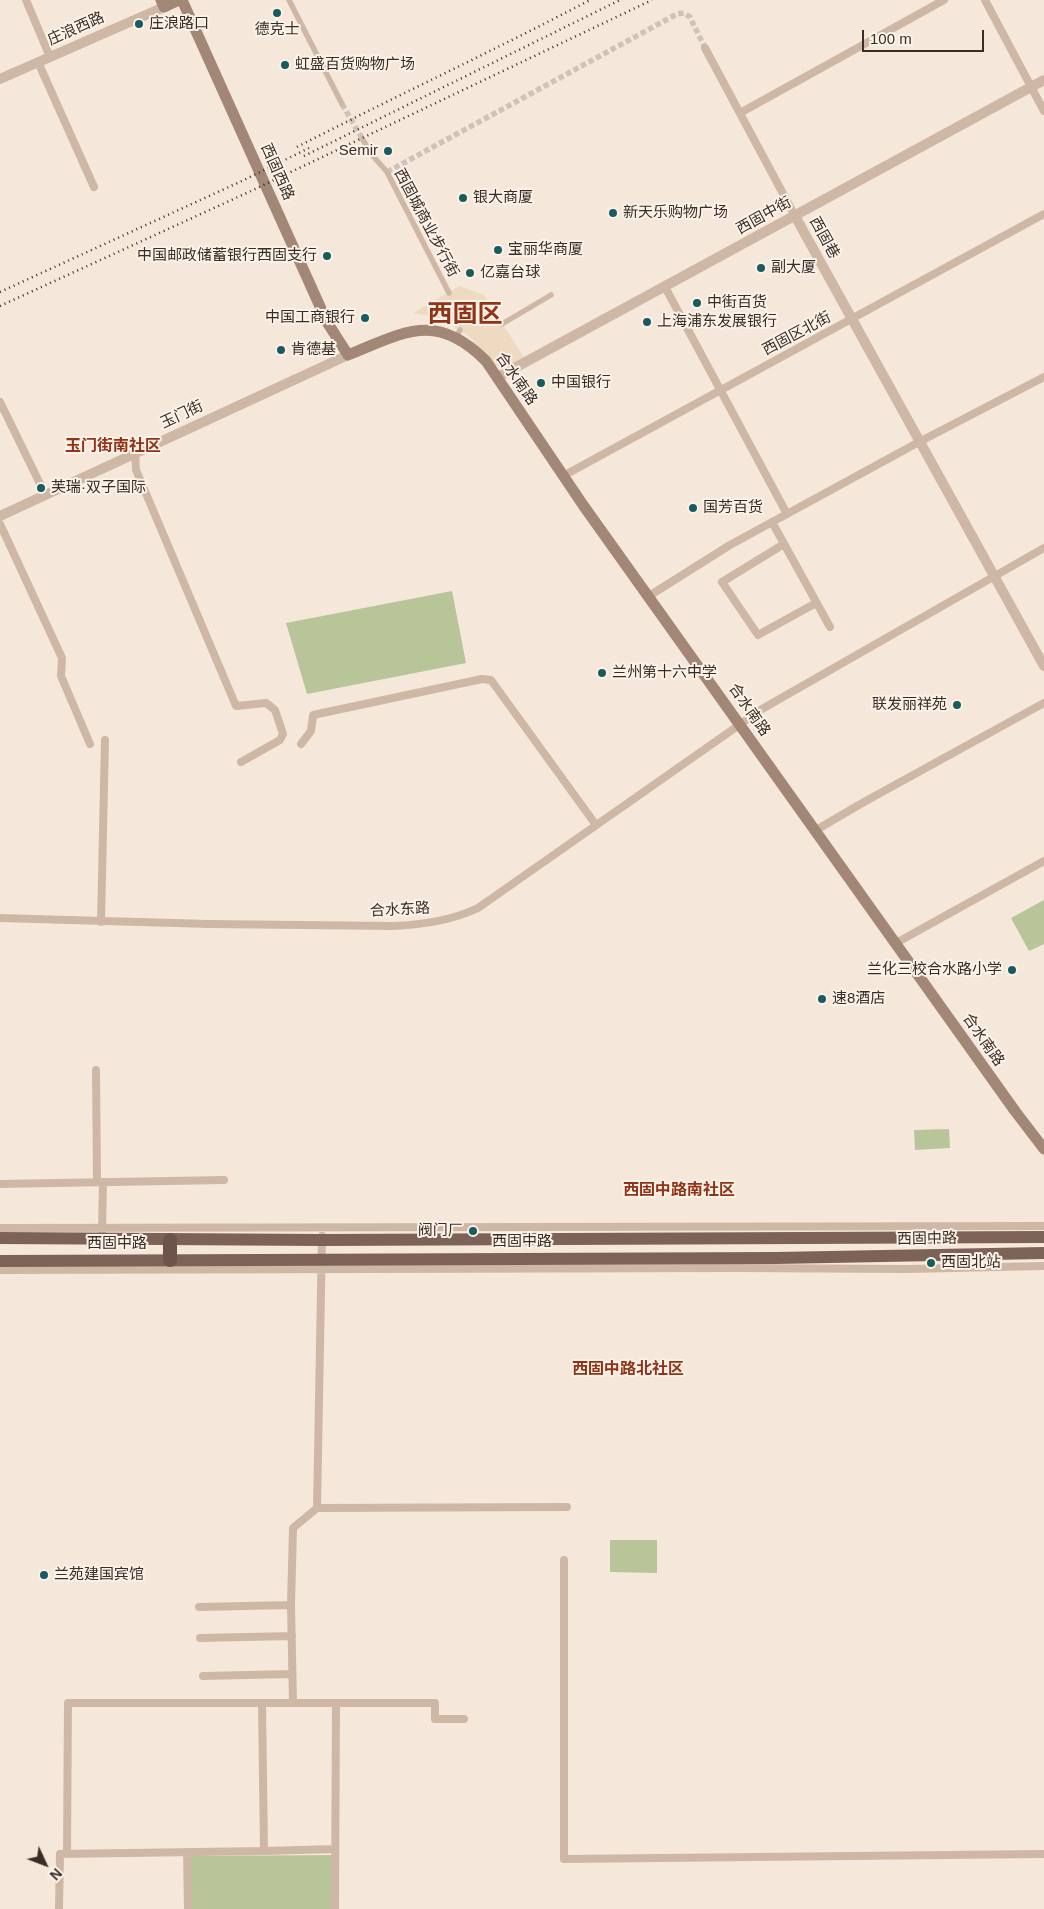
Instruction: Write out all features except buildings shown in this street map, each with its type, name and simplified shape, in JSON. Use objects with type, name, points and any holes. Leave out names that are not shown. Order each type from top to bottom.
[{"type":"highway","points":[[170,1240],[170,1260]]},
{"type":"main road","points":[[163,4],[181,0]]},
{"type":"main road","name":"西固西路","points":[[181,0],[328,322],[348,355]]},
{"type":"main road","name":"合水南路","points":[[348,355],[414,330],[458,333],[476,351],[498,377],[563,476],[1044,1149]]},
{"type":"main road","name":"西固中路","points":[[0,1238],[102,1234],[170,1240],[322,1234],[775,1239],[1043,1233]]},
{"type":"main road","points":[[775,1239],[776,1258]]},
{"type":"main road","name":"西固中路","points":[[0,1261],[170,1260],[322,1264],[1044,1253]]},
{"type":"street","points":[[26,0],[50,57]]},
{"type":"street","points":[[289,0],[342,104]]},
{"type":"street","points":[[740,113],[944,0]]},
{"type":"street","points":[[985,0],[1044,111]]},
{"type":"street","name":"庄浪西路","points":[[0,79],[163,4]]},
{"type":"street","name":"西固巷","points":[[705,48],[852,320],[1044,666]]},
{"type":"street","points":[[38,62],[94,187]]},
{"type":"street","name":"西固中街","points":[[498,377],[1044,80]]},
{"type":"street","name":"西固城商业步行街","points":[[363,140],[373,156],[387,172],[449,293]]},
{"type":"street","name":"西固区北街","points":[[563,476],[1044,214]]},
{"type":"street","points":[[665,287],[787,514]]},
{"type":"street","points":[[502,324],[551,295]]},
{"type":"street","name":"玉门街","points":[[0,516],[348,355]]},
{"type":"street","points":[[649,596],[730,545],[1044,377]]},
{"type":"street","points":[[0,402],[45,494]]},
{"type":"street","points":[[135,453],[136,470],[236,706],[266,702],[275,710],[284,734],[280,740],[240,762]]},
{"type":"street","points":[[772,522],[830,627]]},
{"type":"street","points":[[0,524],[62,658],[61,676],[90,744]]},
{"type":"street","points":[[784,544],[722,582],[758,635],[816,603]]},
{"type":"street","points":[[994,576],[1044,548]]},
{"type":"street","name":"合水东路","points":[[0,918],[101,922],[392,926],[415,925],[465,914],[478,908],[762,709],[994,576]]},
{"type":"street","points":[[301,744],[311,732],[314,716],[482,679],[491,680],[596,825]]},
{"type":"street","points":[[816,830],[1044,703]]},
{"type":"street","points":[[101,922],[106,740]]},
{"type":"street","points":[[896,943],[1044,861]]},
{"type":"street","points":[[96,1070],[102,1234]]},
{"type":"street","points":[[0,1184],[224,1180]]},
{"type":"street","points":[[0,1228],[102,1234],[1043,1233]]},
{"type":"street","points":[[318,1508],[322,1234]]},
{"type":"street","points":[[0,1270],[322,1264],[907,1269],[1044,1266]]},
{"type":"street","points":[[293,1703],[291,1605],[293,1528],[318,1508],[567,1507]]},
{"type":"street","points":[[564,1560],[564,1859],[1044,1854]]},
{"type":"street","points":[[199,1607],[291,1605]]},
{"type":"street","points":[[200,1638],[292,1636]]},
{"type":"street","points":[[203,1676],[292,1674]]},
{"type":"street","points":[[67,1854],[68,1703],[435,1703],[435,1719],[464,1719]]},
{"type":"street","points":[[262,1703],[264,1851]]},
{"type":"street","points":[[335,1909],[336,1703]]},
{"type":"street","points":[[59,1909],[60,1854],[335,1849]]},
{"type":"street","points":[[187,1852],[188,1909]]},
{"type":"green space","points":[[452,591],[466,663],[307,694],[286,623]]},
{"type":"green space","points":[[1044,900],[1044,944],[1029,951],[1011,918]]},
{"type":"green space","points":[[949,1129],[950,1148],[915,1150],[914,1130]]},
{"type":"green space","points":[[610,1540],[657,1540],[657,1573],[610,1572]]},
{"type":"green space","points":[[339,1855],[339,1909],[190,1909],[190,1856]]},
{"type":"shaded area","points":[[459,286],[484,295],[527,362],[509,367],[496,366],[491,363],[471,338],[460,330],[435,317],[413,313]]},
{"type":"tunnel","points":[[387,172],[677,14],[684,13],[690,17],[705,48]]},
{"type":"tunnel","points":[[342,104],[363,140]]},
{"type":"railway","points":[[297,147],[590,0]]},
{"type":"railway","points":[[304,156],[620,0]]},
{"type":"railway","points":[[0,306],[251,191],[652,0]]},
{"type":"railway","points":[[0,292],[244,180],[309,148]]},
{"type":"place","name":"德克士","points":[[277,13]]},
{"type":"place","name":"庄浪路口","points":[[139,24]]},
{"type":"place","name":"虹盛百货购物广场","points":[[285,65]]},
{"type":"place","name":"Semir","points":[[388,151]]},
{"type":"place","name":"银大商厦","points":[[463,198]]},
{"type":"place","name":"新天乐购物广场","points":[[613,213]]},
{"type":"place","name":"宝丽华商厦","points":[[498,250]]},
{"type":"place","name":"中国邮政储蓄银行西固支行","points":[[327,256]]},
{"type":"place","name":"副大厦","points":[[761,268]]},
{"type":"place","name":"亿嘉台球","points":[[470,273]]},
{"type":"place","name":"中街百货","points":[[697,303]]},
{"type":"place","name":"中国工商银行","points":[[365,318]]},
{"type":"place","name":"上海浦东发展银行","points":[[647,322]]},
{"type":"place","name":"肯德基","points":[[281,350]]},
{"type":"place","name":"中国银行","points":[[541,383]]},
{"type":"place","name":"芙瑞·双子国际","points":[[41,488]]},
{"type":"place","name":"国芳百货","points":[[693,508]]},
{"type":"place","name":"兰州第十六中学","points":[[602,673]]},
{"type":"place","name":"联发丽祥苑","points":[[957,705]]},
{"type":"place","name":"兰化三校合水路小学","points":[[1012,970]]},
{"type":"place","name":"速8酒店","points":[[822,999]]},
{"type":"place","name":"阀门厂","points":[[473,1231]]},
{"type":"place","name":"西固北站","points":[[931,1263]]},
{"type":"place","name":"兰苑建国宾馆","points":[[44,1575]]},
{"type":"district","name":"西固区","points":[[465,315]]},
{"type":"district","name":"玉门街南社区","points":[[113,447]]},
{"type":"district","name":"西固中路南社区","points":[[679,1191]]},
{"type":"district","name":"西固中路北社区","points":[[628,1370]]}]
